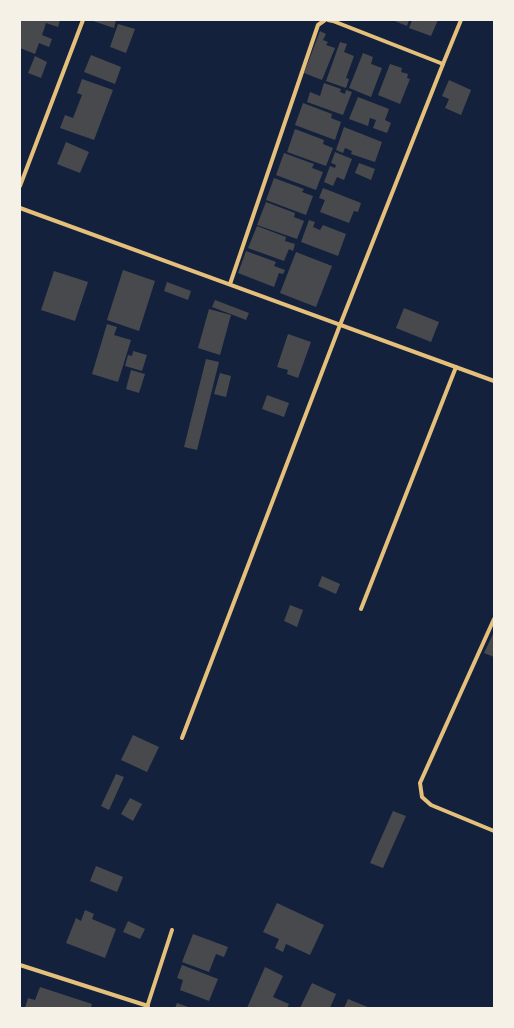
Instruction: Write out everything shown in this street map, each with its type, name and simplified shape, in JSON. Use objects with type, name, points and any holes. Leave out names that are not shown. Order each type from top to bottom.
[{"type":"street","points":[[20,186],[83,20]]},
{"type":"street","points":[[230,284],[318,25],[326,20],[333,21],[443,64]]},
{"type":"street","points":[[182,738],[340,325],[461,20]]},
{"type":"street","points":[[20,208],[494,381]]},
{"type":"street","points":[[361,609],[456,367]]},
{"type":"street","points":[[494,620],[420,784],[422,797],[431,805],[494,831]]},
{"type":"street","points":[[20,965],[147,1007],[172,930]]},
{"type":"building","points":[[20,20],[60,20],[58,27],[46,23],[42,35],[52,39],[49,47],[39,43],[35,54],[20,48]]},
{"type":"building","points":[[90,20],[116,20],[114,28]]},
{"type":"building","points":[[392,20],[409,20],[407,26]]},
{"type":"building","points":[[412,20],[438,20],[431,36],[409,28]]},
{"type":"building","points":[[118,24],[135,29],[126,53],[110,47]]},
{"type":"building","points":[[320,31],[326,34],[323,40],[328,42],[326,45],[335,48],[322,80],[304,73]]},
{"type":"building","points":[[340,42],[347,44],[344,52],[354,56],[346,78],[349,79],[346,88],[326,81]]},
{"type":"building","points":[[363,53],[373,57],[371,64],[382,68],[371,97],[349,88]]},
{"type":"building","points":[[91,55],[121,67],[115,84],[84,72]]},
{"type":"building","points":[[35,56],[47,62],[41,78],[28,73]]},
{"type":"building","points":[[390,64],[402,68],[401,72],[408,74],[407,78],[410,79],[400,104],[378,95]]},
{"type":"building","points":[[82,79],[113,90],[94,140],[60,128],[65,115],[73,118],[82,95],[77,93]]},
{"type":"building","points":[[449,80],[471,90],[461,115],[445,108],[449,99],[442,96]]},
{"type":"building","points":[[324,83],[341,89],[340,92],[345,94],[346,90],[352,92],[343,115],[307,102],[310,92],[320,96]]},
{"type":"building","points":[[358,97],[389,109],[385,120],[391,123],[387,133],[373,128],[376,120],[370,118],[368,126],[349,119]]},
{"type":"building","points":[[303,103],[332,114],[331,118],[341,122],[335,140],[295,125]]},
{"type":"building","points":[[344,127],[382,142],[375,162],[351,154],[352,151],[345,148],[343,153],[336,150]]},
{"type":"building","points":[[295,129],[324,140],[323,144],[333,148],[326,166],[287,152]]},
{"type":"building","points":[[66,142],[89,152],[80,173],[57,164]]},
{"type":"building","points":[[335,152],[352,159],[344,180],[337,177],[333,186],[324,182],[330,166],[335,168],[336,165],[331,163]]},
{"type":"building","points":[[284,153],[314,164],[312,168],[323,172],[316,190],[276,175]]},
{"type":"building","points":[[359,163],[375,169],[371,180],[355,173]]},
{"type":"building","points":[[274,178],[304,189],[302,192],[313,196],[306,215],[266,200]]},
{"type":"building","points":[[323,188],[361,203],[358,212],[354,211],[349,223],[320,212],[325,200],[319,198]]},
{"type":"building","points":[[266,202],[295,213],[294,217],[304,221],[297,239],[257,225]]},
{"type":"building","points":[[309,220],[315,222],[313,227],[320,230],[323,225],[346,234],[338,256],[301,242]]},
{"type":"building","points":[[257,226],[286,237],[285,241],[295,244],[293,251],[289,249],[284,261],[248,248]]},
{"type":"building","points":[[246,251],[276,262],[274,266],[285,270],[283,274],[279,273],[274,287],[238,273]]},
{"type":"building","points":[[296,252],[332,266],[316,307],[280,293]]},
{"type":"building","points":[[123,270],[155,281],[139,331],[107,320]]},
{"type":"building","points":[[54,271],[88,282],[75,321],[41,310]]},
{"type":"building","points":[[167,282],[191,291],[188,300],[164,291]]},
{"type":"building","points":[[215,300],[249,313],[246,320],[212,307]]},
{"type":"building","points":[[404,308],[439,322],[431,342],[396,328]]},
{"type":"building","points":[[209,309],[231,315],[220,355],[198,348]]},
{"type":"building","points":[[107,324],[117,327],[114,335],[131,340],[118,382],[92,374]]},
{"type":"building","points":[[288,334],[311,342],[298,378],[287,374],[288,370],[277,367]]},
{"type":"building","points":[[133,351],[147,355],[142,371],[125,366],[128,355],[132,356]]},
{"type":"building","points":[[206,359],[219,362],[197,450],[184,447]]},
{"type":"building","points":[[131,370],[145,374],[139,393],[126,389]]},
{"type":"building","points":[[220,373],[231,376],[226,397],[214,394]]},
{"type":"building","points":[[267,395],[289,403],[284,417],[262,409]]},
{"type":"building","points":[[322,576],[340,584],[336,594],[318,586]]},
{"type":"building","points":[[290,605],[303,610],[297,627],[284,621]]},
{"type":"building","points":[[494,634],[494,657],[484,653]]},
{"type":"building","points":[[133,735],[159,747],[147,772],[121,760]]},
{"type":"building","points":[[116,774],[124,777],[109,810],[101,806]]},
{"type":"building","points":[[130,798],[142,804],[133,821],[121,814]]},
{"type":"building","points":[[393,811],[406,816],[383,868],[370,863]]},
{"type":"building","points":[[96,866],[123,877],[117,892],[90,881]]},
{"type":"building","points":[[277,903],[324,925],[310,955],[286,944],[283,952],[275,948],[279,939],[263,932]]},
{"type":"building","points":[[85,910],[94,914],[92,919],[116,929],[105,958],[66,943],[76,918],[81,921]]},
{"type":"building","points":[[128,921],[145,929],[140,939],[123,932]]},
{"type":"building","points":[[193,934],[228,947],[224,957],[216,954],[209,972],[182,962]]},
{"type":"building","points":[[182,965],[218,979],[209,1001],[180,990],[183,980],[177,978]]},
{"type":"building","points":[[265,967],[283,976],[273,997],[289,1004],[287,1008],[247,1008]]},
{"type":"building","points":[[312,983],[336,994],[330,1008],[300,1008]]},
{"type":"building","points":[[40,987],[92,1004],[91,1008],[25,1008],[28,998],[35,1000]]},
{"type":"building","points":[[348,999],[370,1008],[344,1008]]},
{"type":"building","points":[[177,1003],[191,1008],[175,1008]]}]
